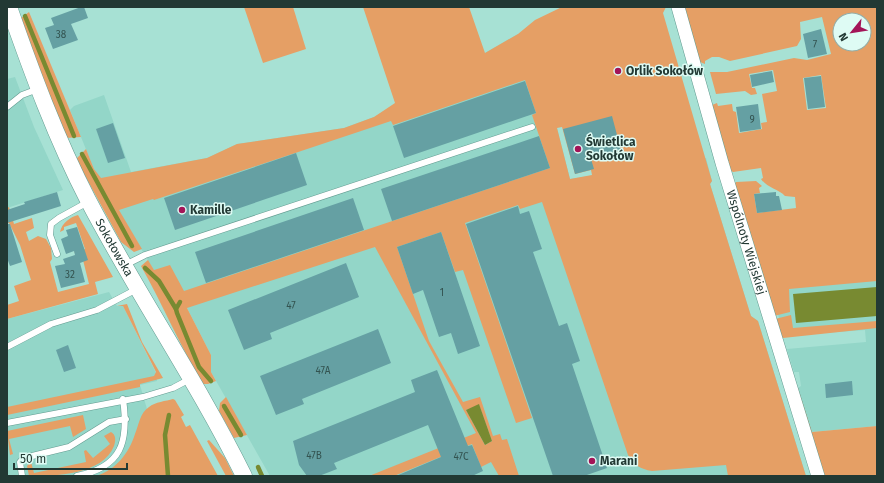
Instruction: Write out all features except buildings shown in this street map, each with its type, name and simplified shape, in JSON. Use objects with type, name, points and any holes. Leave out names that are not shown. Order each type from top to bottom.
[{"type":"street","name":"Sokołowska","points":[[10,7],[38,88],[89,201],[244,476]]},
{"type":"street","name":"Wspólnoty Wiejskiej","points":[[678,7],[724,169],[818,476]]},
{"type":"lane","points":[[7,107],[22,95],[38,88]]},
{"type":"lane","points":[[125,265],[145,255],[532,127]]},
{"type":"lane","points":[[57,254],[50,235],[51,224],[89,201]]},
{"type":"lane","points":[[7,347],[59,321],[97,310],[138,288]]},
{"type":"lane","points":[[7,424],[160,392],[190,379]]},
{"type":"lane","points":[[77,476],[99,470],[112,461],[123,441],[126,419],[123,400]]},
{"type":"lane","points":[[22,476],[20,464],[23,458],[74,445],[109,422],[126,419]]},
{"type":"shaded area","points":[[244,7],[293,7],[306,49],[263,63]]},
{"type":"shaded area","points":[[363,7],[469,7],[485,53],[518,34],[535,20],[562,7],[666,7],[663,13],[712,181],[710,184],[751,316],[758,321],[806,476],[728,476],[726,465],[652,471],[641,468],[633,461],[628,455],[542,202],[520,209],[518,205],[465,223],[532,418],[516,423],[463,270],[455,272],[441,232],[397,247],[429,341],[463,402],[480,397],[493,436],[500,434],[502,440],[507,439],[519,476],[499,476],[491,462],[481,467],[472,444],[394,476],[369,476],[476,433],[375,247],[187,308],[211,355],[211,372],[216,381],[203,384],[141,266],[148,260],[154,270],[170,265],[184,291],[550,168],[532,115],[536,113],[525,80],[393,125],[391,121],[154,200],[153,199],[119,210],[142,249],[134,252],[121,242],[76,159],[86,149],[94,169],[101,178],[207,158],[237,144],[344,128],[374,117],[395,103]],"holes":[[[562,127],[575,174],[591,170],[592,175],[570,179],[557,128]],[[479,405],[492,441],[485,445],[466,410]]]},
{"type":"shaded area","points":[[684,7],[877,7],[877,281],[789,289],[790,312],[774,316],[734,185],[736,182],[756,181],[762,186],[759,188],[760,193],[754,194],[757,213],[796,208],[795,197],[785,196],[763,182],[761,179],[763,178],[761,168],[733,172],[730,170],[712,105],[717,103],[718,106],[732,104],[733,111],[736,112],[739,133],[762,129],[761,123],[767,122],[762,94],[777,91],[773,70],[749,74],[752,88],[755,88],[757,94],[751,95],[745,91],[716,94],[710,72],[727,72],[794,58],[807,60],[831,54],[822,17],[800,22],[801,39],[797,46],[730,61],[719,57],[712,57],[705,61],[705,64],[700,62]],"holes":[[[821,75],[826,108],[807,110],[803,78]]]},
{"type":"shaded area","points":[[29,12],[81,137],[66,138],[51,102],[21,18]]},
{"type":"shaded area","points":[[518,34],[557,128],[570,179],[706,158],[712,181],[710,184],[751,316],[758,321],[806,476],[270,476],[211,372],[211,355],[182,298],[156,274],[94,169],[70,110],[74,106],[104,95],[131,172],[207,158],[237,144],[344,128],[374,117]]},
{"type":"shaded area","points":[[15,77],[34,127],[63,190],[7,208],[7,79]]},
{"type":"shaded area","points":[[9,207],[14,224],[32,218],[34,228],[26,232],[29,241],[38,236],[46,239],[51,248],[52,259],[50,262],[58,292],[89,284],[82,256],[74,252],[85,249],[76,223],[64,227],[64,230],[60,232],[67,221],[78,215],[113,277],[95,282],[98,294],[7,319],[7,305],[19,301],[14,286],[31,280],[20,245],[8,223],[7,208]]},
{"type":"shaded area","points":[[877,271],[877,426],[811,432],[798,388],[801,386],[799,372],[794,372],[787,349],[866,342],[865,330],[783,336],[771,284]]},
{"type":"shaded area","points":[[877,287],[877,316],[796,323],[793,294]]},
{"type":"shaded area","points":[[109,292],[117,306],[123,306],[156,373],[157,381],[140,385],[147,409],[208,476],[7,476],[7,319]]},
{"type":"shaded area","points":[[127,304],[142,342],[163,378],[140,384],[140,387],[7,415],[7,407],[154,376],[156,372],[123,306],[117,306]]},
{"type":"shaded area","points":[[791,315],[793,328],[877,321],[877,328],[783,338],[780,336],[775,319]]},
{"type":"shaded area","points":[[798,388],[812,432],[877,426],[877,476],[824,476],[796,389]]},
{"type":"shaded area","points":[[226,397],[247,435],[234,438],[219,411],[220,403]]},
{"type":"shaded area","points":[[173,399],[184,415],[181,417],[186,427],[190,425],[218,476],[96,476],[110,470],[121,460],[129,448],[146,409],[151,405]]},
{"type":"shaded area","points":[[479,404],[492,441],[485,445],[466,410]]},
{"type":"shaded area","points":[[83,415],[86,429],[73,437],[70,426],[9,439],[13,454],[10,455],[7,431]]},
{"type":"shaded area","points":[[111,432],[115,438],[114,446],[108,456],[100,463],[77,472],[29,476],[27,466],[31,462],[34,473],[86,462],[84,451],[86,450],[93,458],[110,444],[104,436]]},
{"type":"shaded area","points":[[209,440],[225,458],[234,476],[226,476],[207,441]]},
{"type":"waterway","points":[[25,16],[74,136]]},
{"type":"waterway","points":[[82,154],[132,246]]},
{"type":"waterway","points":[[145,268],[159,281],[176,309]]},
{"type":"waterway","points":[[180,302],[176,309],[177,313],[199,367],[211,381]]},
{"type":"waterway","points":[[224,406],[241,435]]},
{"type":"waterway","points":[[168,476],[165,435],[169,415]]},
{"type":"waterway","points":[[258,467],[262,476]]},
{"type":"place","name":"Orlik Sokołów","points":[[618,71]]},
{"type":"place","name":"Świetlica Sokołów","points":[[578,149]]},
{"type":"place","name":"Kamille","points":[[182,210]]},
{"type":"place","name":"Marani","points":[[592,461]]}]
